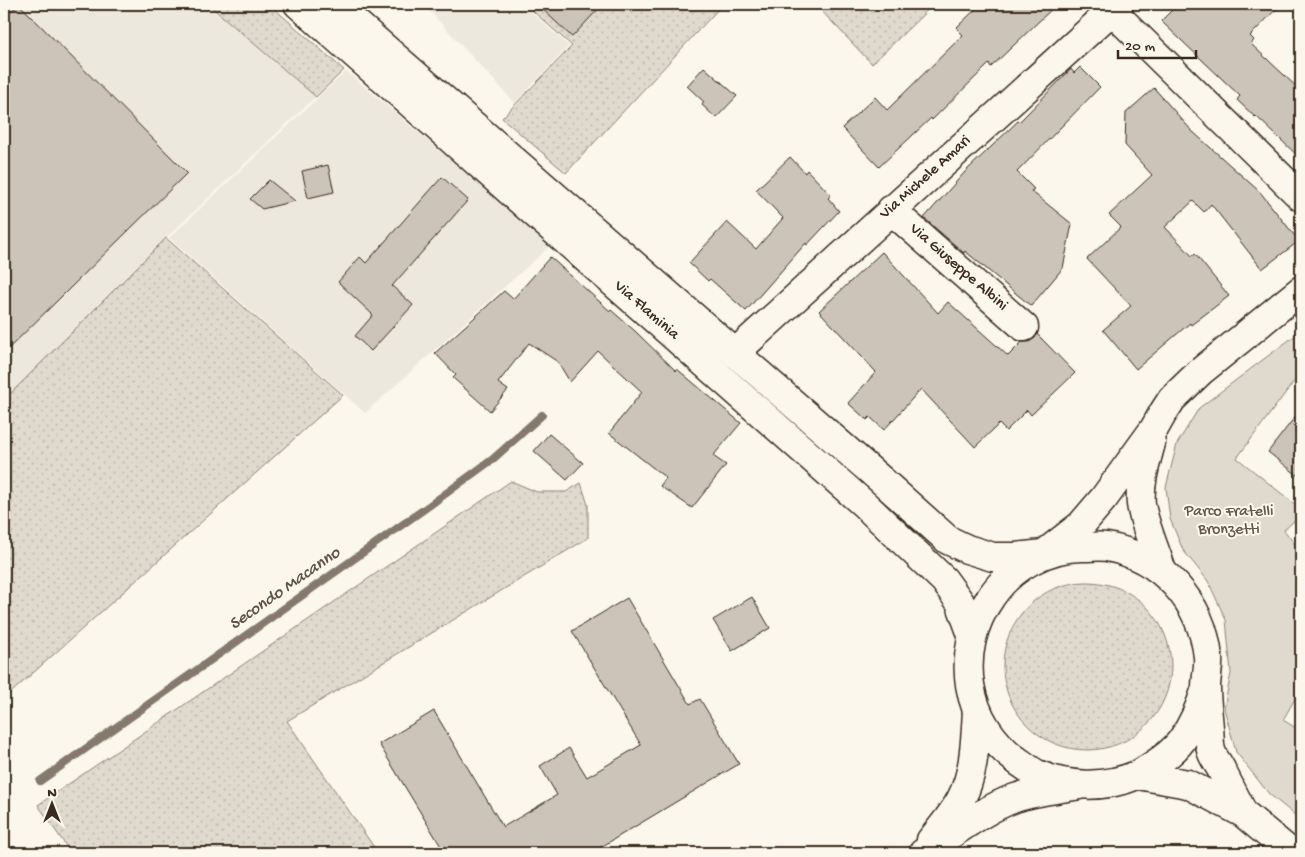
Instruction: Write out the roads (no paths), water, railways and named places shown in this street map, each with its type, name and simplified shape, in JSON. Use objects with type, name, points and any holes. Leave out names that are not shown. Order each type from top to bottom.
[{"type":"main road","name":"Via Flaminia","points":[[298,4],[865,505],[944,580],[960,602],[972,635]]},
{"type":"main road","name":"Via Flaminia","points":[[334,4],[948,540],[967,549],[993,557],[1044,554]]},
{"type":"main road","points":[[1115,7],[1301,197]]},
{"type":"main road","name":"Via Michele Amari","points":[[735,354],[1115,7]]},
{"type":"main road","name":"Via Giuseppe Albini","points":[[891,210],[1024,327]]},
{"type":"main road","points":[[1082,785],[1055,781],[1036,773],[1007,754],[992,737],[977,711],[970,684],[968,660],[972,635],[982,610],[998,586],[1017,569],[1044,554],[1081,526],[1104,498],[1154,429],[1172,399],[1200,372],[1301,290]]},
{"type":"main road","points":[[1154,429],[1142,481],[1141,504],[1146,525],[1162,571]]},
{"type":"main road","points":[[1044,554],[1075,546],[1107,547],[1136,556],[1162,571],[1182,590],[1194,609],[1203,630],[1208,658],[1206,688],[1211,750],[1243,813]]},
{"type":"main road","points":[[921,853],[985,813],[1014,799],[1040,791],[1110,783],[1138,775],[1164,758],[1181,742],[1198,715],[1206,688]]},
{"type":"main road","points":[[921,853],[950,818],[962,798],[975,746],[977,711]]},
{"type":"main road","points":[[1138,775],[1188,784],[1243,813],[1292,853]]},
{"type":"waterway","name":"Secondo Macanno","points":[[40,781],[430,505],[493,459],[542,415]]},
{"type":"park label","name":"Parco Fratelli Bronzetti","points":[[1229,521]]}]
